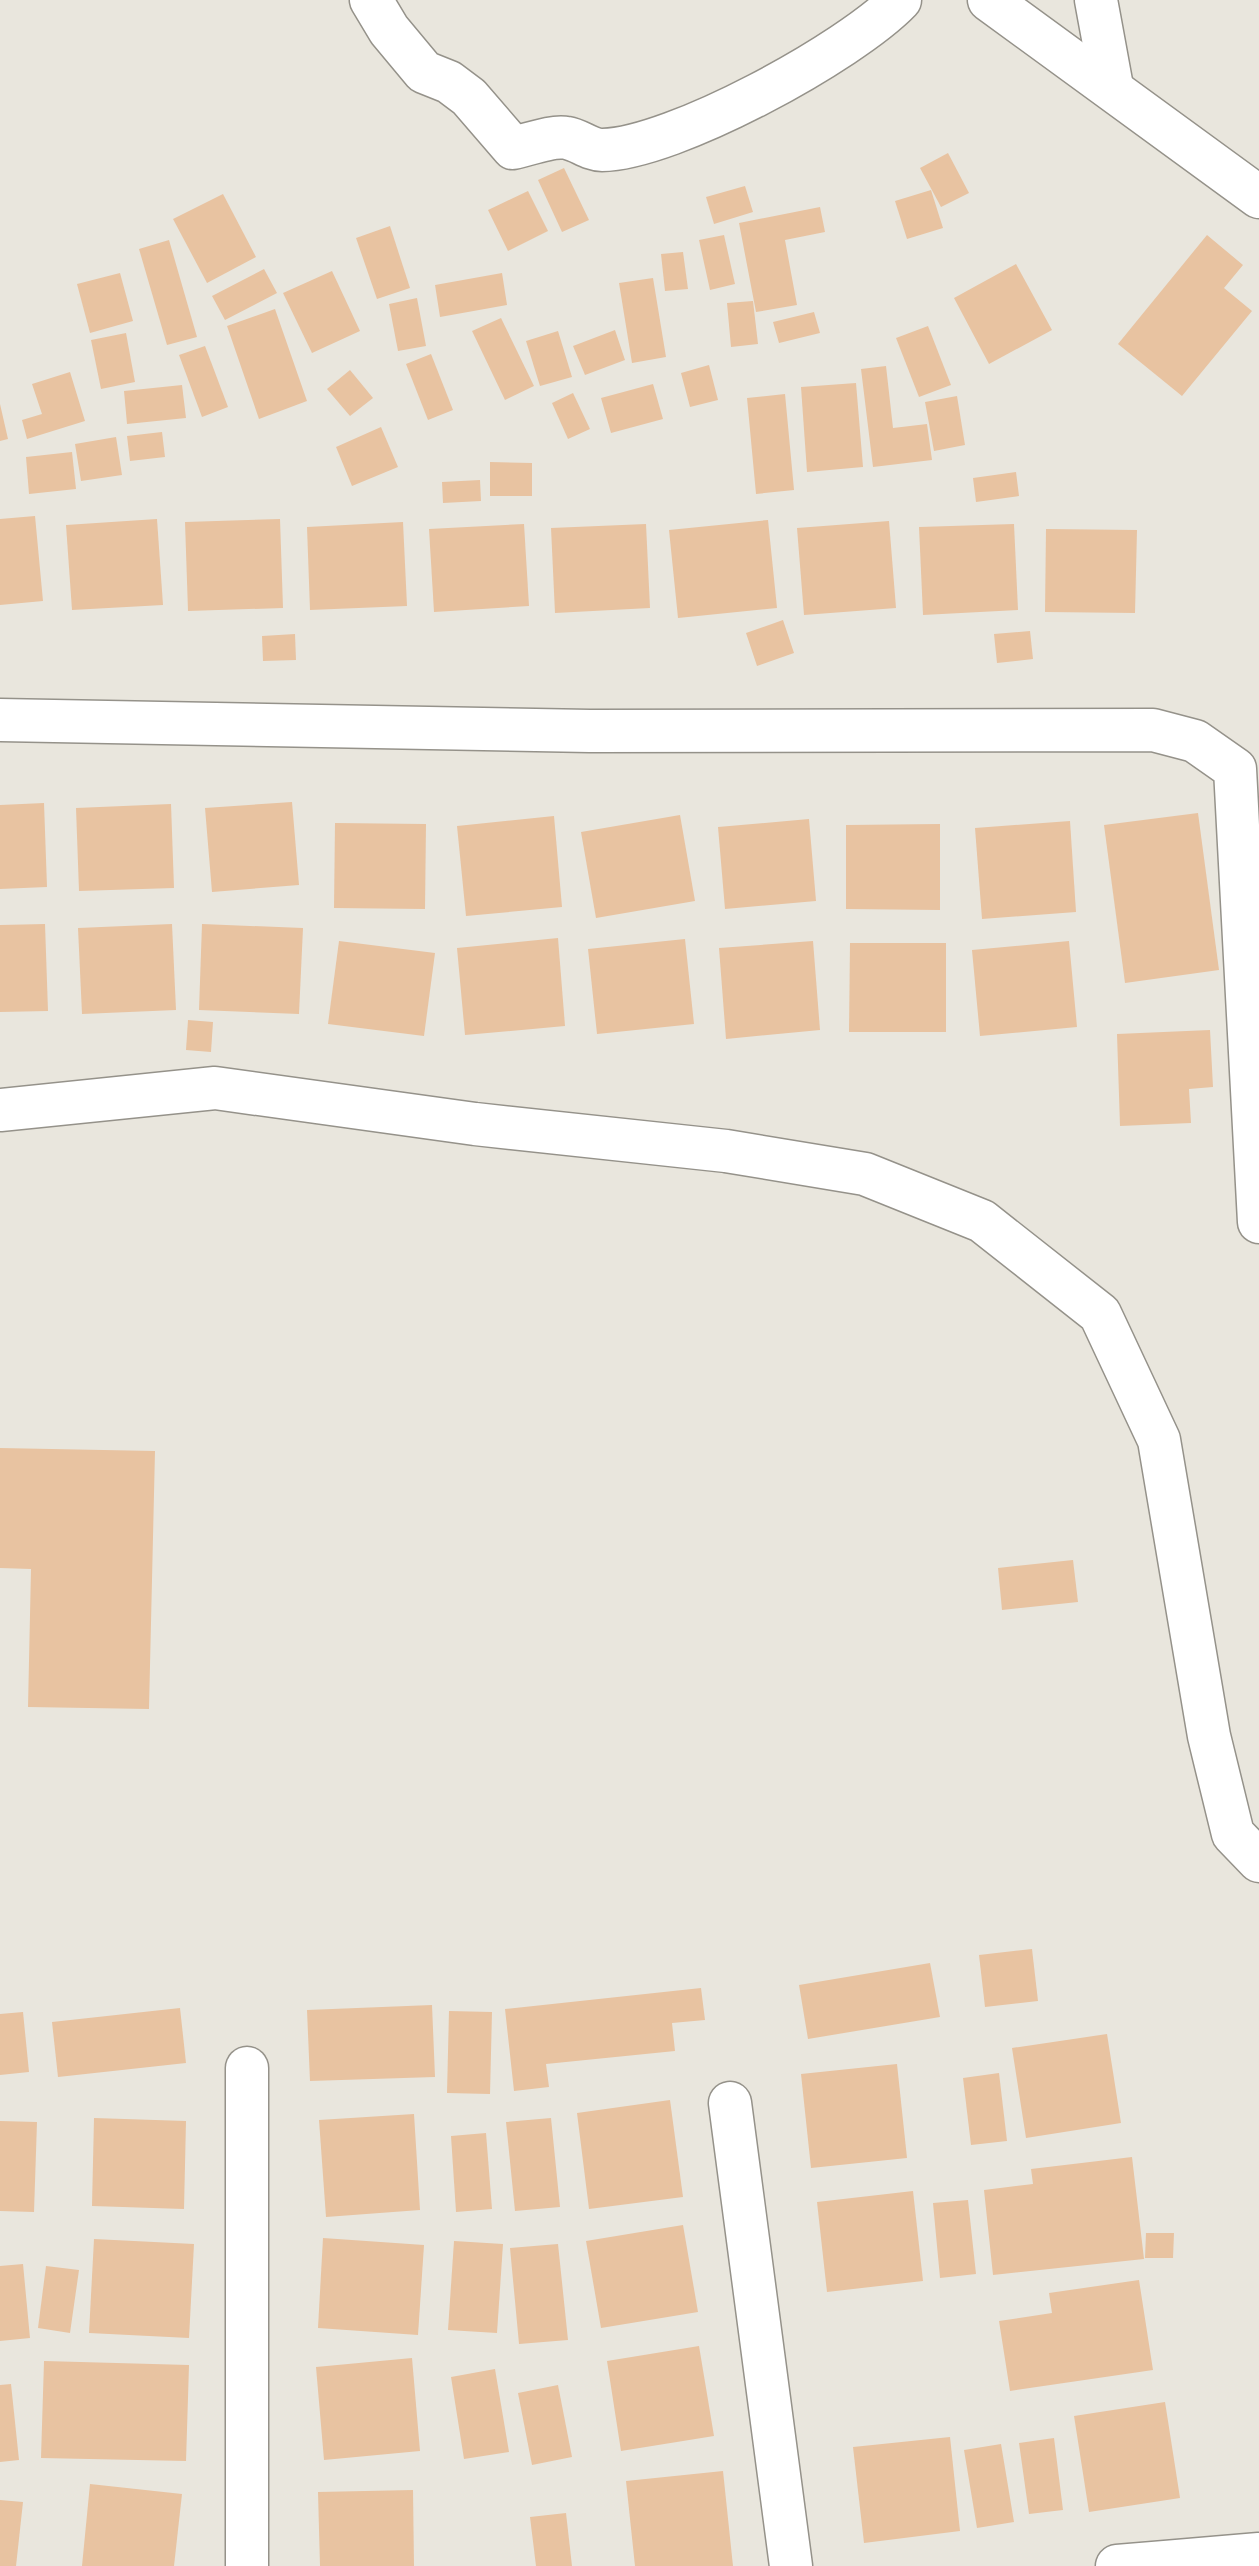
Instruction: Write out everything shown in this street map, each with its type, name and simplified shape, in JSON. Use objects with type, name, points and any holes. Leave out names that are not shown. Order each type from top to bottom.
[{"type":"street","points":[[371,0],[389,30],[424,72],[449,82],[469,97],[513,148],[565,137],[599,150],[671,137],[810,66],[855,37],[900,0]]},
{"type":"street","points":[[989,0],[1259,197]]},
{"type":"street","points":[[1096,0],[1112,87]]},
{"type":"street","points":[[0,720],[590,731],[1153,730],[1195,741],[1235,769],[1259,1222]]},
{"type":"street","points":[[0,1110],[215,1088],[460,1122],[726,1151],[865,1174],[982,1221],[1100,1314],[1159,1440],[1209,1736],[1233,1834],[1259,1861]]},
{"type":"street","points":[[247,2068],[247,2566]]},
{"type":"street","points":[[730,2103],[791,2566]]},
{"type":"street","points":[[1117,2566],[1259,2554]]},
{"type":"building","points":[[948,153],[969,193],[941,207],[920,168]]},
{"type":"building","points":[[564,168],[589,220],[562,232],[538,180]]},
{"type":"building","points":[[745,186],[753,212],[714,224],[706,197]]},
{"type":"building","points":[[931,190],[943,228],[907,239],[895,201]]},
{"type":"building","points":[[528,191],[548,231],[508,251],[488,210]]},
{"type":"building","points":[[223,194],[256,257],[207,283],[173,219]]},
{"type":"building","points":[[820,207],[825,232],[785,240],[797,305],[756,312],[739,223]]},
{"type":"building","points":[[390,226],[410,288],[377,299],[356,238]]},
{"type":"building","points":[[724,235],[735,284],[710,290],[699,240]]},
{"type":"building","points":[[1207,235],[1243,265],[1224,288],[1252,311],[1182,396],[1118,344]]},
{"type":"building","points":[[169,240],[197,337],[167,345],[139,249]]},
{"type":"building","points":[[683,252],[688,289],[665,291],[661,254]]},
{"type":"building","points":[[1016,264],[1052,330],[989,364],[954,298]]},
{"type":"building","points":[[264,269],[277,293],[225,320],[212,296]]},
{"type":"building","points":[[332,271],[360,331],[312,353],[283,293]]},
{"type":"building","points":[[120,273],[133,321],[90,333],[77,284]]},
{"type":"building","points":[[502,273],[507,305],[440,317],[435,285]]},
{"type":"building","points":[[653,278],[666,357],[632,363],[619,283]]},
{"type":"building","points":[[417,298],[426,346],[398,351],[389,304]]},
{"type":"building","points":[[753,301],[758,344],[731,347],[727,303]]},
{"type":"building","points":[[275,309],[307,401],[259,419],[227,326]]},
{"type":"building","points":[[814,312],[820,333],[779,343],[773,322]]},
{"type":"building","points":[[501,318],[534,386],[505,400],[472,331]]},
{"type":"building","points":[[928,326],[951,385],[919,397],[896,338]]},
{"type":"building","points":[[615,330],[625,360],[585,375],[573,346]]},
{"type":"building","points":[[558,331],[572,377],[540,386],[526,341]]},
{"type":"building","points":[[126,333],[135,382],[101,389],[91,340]]},
{"type":"building","points":[[205,346],[228,407],[202,417],[179,355]]},
{"type":"building","points":[[431,354],[453,410],[428,420],[406,364]]},
{"type":"building","points":[[709,365],[718,400],[690,407],[681,373]]},
{"type":"building","points":[[886,366],[893,428],[927,424],[932,460],[873,467],[861,369]]},
{"type":"building","points":[[350,370],[373,398],[350,416],[327,389]]},
{"type":"building","points":[[70,372],[85,421],[27,439],[22,420],[42,414],[32,384]]},
{"type":"building","points":[[856,383],[863,467],[807,472],[801,387]]},
{"type":"building","points":[[653,384],[663,419],[611,433],[601,398]]},
{"type":"building","points":[[182,385],[186,418],[127,424],[124,391]]},
{"type":"building","points":[[573,393],[590,429],[568,439],[552,403]]},
{"type":"building","points":[[785,394],[794,490],[756,494],[747,398]]},
{"type":"building","points":[[957,396],[965,445],[934,451],[925,402]]},
{"type":"building","points":[[0,404],[8,439],[0,441]]},
{"type":"building","points":[[381,427],[398,467],[352,486],[336,447]]},
{"type":"building","points":[[162,432],[165,457],[130,461],[127,436]]},
{"type":"building","points":[[116,437],[122,475],[81,481],[75,444]]},
{"type":"building","points":[[72,452],[76,489],[29,494],[26,457]]},
{"type":"building","points":[[490,462],[532,463],[532,496],[490,496]]},
{"type":"building","points":[[1016,472],[1019,496],[976,502],[973,478]]},
{"type":"building","points":[[480,480],[481,501],[443,503],[442,482]]},
{"type":"building","points":[[35,516],[43,601],[0,605],[0,519]]},
{"type":"building","points":[[157,519],[163,605],[72,610],[66,525]]},
{"type":"building","points":[[280,519],[283,608],[188,611],[185,522]]},
{"type":"building","points":[[768,520],[777,608],[678,618],[669,530]]},
{"type":"building","points":[[889,521],[896,608],[804,615],[797,528]]},
{"type":"building","points":[[403,522],[407,606],[310,610],[307,527]]},
{"type":"building","points":[[524,524],[529,606],[434,612],[429,529]]},
{"type":"building","points":[[646,524],[650,608],[555,613],[551,528]]},
{"type":"building","points":[[1014,524],[1018,610],[923,615],[919,527]]},
{"type":"building","points":[[1046,529],[1137,530],[1135,613],[1045,612]]},
{"type":"building","points":[[783,620],[794,653],[757,666],[746,633]]},
{"type":"building","points":[[1030,631],[1033,659],[997,663],[994,634]]},
{"type":"building","points":[[295,634],[296,660],[263,661],[262,636]]},
{"type":"building","points":[[292,802],[299,885],[212,892],[205,808]]},
{"type":"building","points":[[44,803],[47,887],[0,889],[0,805]]},
{"type":"building","points":[[171,804],[174,888],[79,891],[76,808]]},
{"type":"building","points":[[1198,813],[1219,970],[1125,983],[1104,825]]},
{"type":"building","points":[[680,815],[695,901],[596,918],[581,832]]},
{"type":"building","points":[[554,816],[562,907],[466,916],[457,826]]},
{"type":"building","points":[[809,819],[816,901],[725,909],[718,827]]},
{"type":"building","points":[[1070,821],[1076,912],[982,919],[975,828]]},
{"type":"building","points":[[335,823],[426,824],[425,909],[334,908]]},
{"type":"building","points":[[940,824],[940,910],[846,909],[846,825]]},
{"type":"building","points":[[45,924],[48,1011],[0,1012],[0,925]]},
{"type":"building","points":[[172,924],[176,1010],[82,1014],[78,928]]},
{"type":"building","points":[[202,924],[303,928],[299,1014],[199,1010]]},
{"type":"building","points":[[558,938],[565,1026],[465,1035],[457,948]]},
{"type":"building","points":[[685,939],[694,1024],[597,1034],[588,949]]},
{"type":"building","points":[[339,941],[435,953],[424,1036],[328,1024]]},
{"type":"building","points":[[813,941],[820,1030],[726,1039],[719,948]]},
{"type":"building","points":[[1069,941],[1077,1027],[980,1036],[972,950]]},
{"type":"building","points":[[850,943],[946,943],[946,1032],[849,1032]]},
{"type":"building","points":[[188,1020],[213,1022],[211,1052],[186,1050]]},
{"type":"building","points":[[1210,1030],[1213,1087],[1189,1089],[1191,1123],[1120,1126],[1117,1034]]},
{"type":"building","points":[[0,1448],[155,1451],[149,1709],[28,1707],[31,1569],[0,1568]]},
{"type":"building","points":[[1073,1560],[1078,1602],[1002,1610],[998,1568]]},
{"type":"building","points":[[1032,1949],[1038,2001],[985,2007],[979,1955]]},
{"type":"building","points":[[930,1963],[940,2017],[808,2039],[799,1985]]},
{"type":"building","points":[[701,1988],[705,2020],[672,2023],[675,2051],[546,2064],[549,2087],[514,2091],[505,2009]]},
{"type":"building","points":[[432,2005],[435,2077],[310,2081],[307,2010]]},
{"type":"building","points":[[180,2008],[186,2063],[58,2077],[52,2022]]},
{"type":"building","points":[[449,2011],[492,2012],[490,2094],[447,2093]]},
{"type":"building","points":[[23,2012],[29,2072],[0,2075],[0,2014]]},
{"type":"building","points":[[1107,2034],[1121,2123],[1026,2138],[1012,2048]]},
{"type":"building","points":[[897,2064],[907,2158],[811,2168],[801,2074]]},
{"type":"building","points":[[999,2073],[1007,2141],[971,2145],[963,2078]]},
{"type":"building","points":[[670,2100],[683,2197],[589,2209],[577,2113]]},
{"type":"building","points":[[414,2114],[420,2210],[326,2217],[319,2120]]},
{"type":"building","points":[[94,2118],[186,2121],[184,2209],[92,2206]]},
{"type":"building","points":[[551,2118],[560,2207],[515,2211],[506,2122]]},
{"type":"building","points":[[0,2121],[37,2122],[34,2212],[0,2211]]},
{"type":"building","points":[[486,2133],[492,2209],[456,2212],[451,2136]]},
{"type":"building","points":[[1132,2157],[1144,2259],[993,2275],[984,2190],[1033,2184],[1031,2169]]},
{"type":"building","points":[[913,2191],[923,2281],[827,2292],[817,2202]]},
{"type":"building","points":[[968,2200],[976,2274],[940,2278],[933,2203]]},
{"type":"building","points":[[683,2225],[698,2312],[601,2328],[586,2241]]},
{"type":"building","points":[[1146,2233],[1174,2233],[1173,2258],[1145,2258]]},
{"type":"building","points":[[323,2238],[424,2245],[418,2335],[318,2328]]},
{"type":"building","points":[[94,2239],[194,2244],[189,2338],[89,2333]]},
{"type":"building","points":[[454,2241],[503,2244],[497,2333],[448,2330]]},
{"type":"building","points":[[558,2244],[568,2340],[519,2344],[510,2248]]},
{"type":"building","points":[[23,2264],[30,2338],[0,2341],[0,2266]]},
{"type":"building","points":[[46,2266],[79,2270],[70,2333],[38,2328]]},
{"type":"building","points":[[1139,2280],[1153,2370],[1010,2391],[999,2321],[1052,2313],[1049,2293]]},
{"type":"building","points":[[699,2346],[714,2436],[621,2451],[607,2361]]},
{"type":"building","points":[[412,2358],[420,2451],[324,2460],[316,2367]]},
{"type":"building","points":[[44,2361],[189,2365],[186,2461],[41,2458]]},
{"type":"building","points":[[495,2369],[509,2452],[464,2459],[451,2377]]},
{"type":"building","points":[[11,2384],[19,2460],[0,2462],[0,2385]]},
{"type":"building","points":[[558,2385],[572,2457],[532,2465],[518,2393]]},
{"type":"building","points":[[1165,2402],[1180,2498],[1089,2512],[1074,2416]]},
{"type":"building","points":[[950,2437],[960,2531],[864,2543],[853,2447]]},
{"type":"building","points":[[1054,2438],[1063,2510],[1029,2514],[1019,2443]]},
{"type":"building","points":[[1001,2444],[1014,2522],[977,2528],[964,2450]]},
{"type":"building","points":[[723,2471],[733,2566],[635,2566],[626,2481]]},
{"type":"building","points":[[90,2484],[182,2494],[174,2566],[82,2566]]},
{"type":"building","points":[[413,2490],[414,2566],[320,2566],[318,2492]]},
{"type":"building","points":[[0,2500],[23,2502],[16,2566],[0,2566]]},
{"type":"building","points":[[566,2513],[572,2566],[536,2566],[530,2517]]}]
